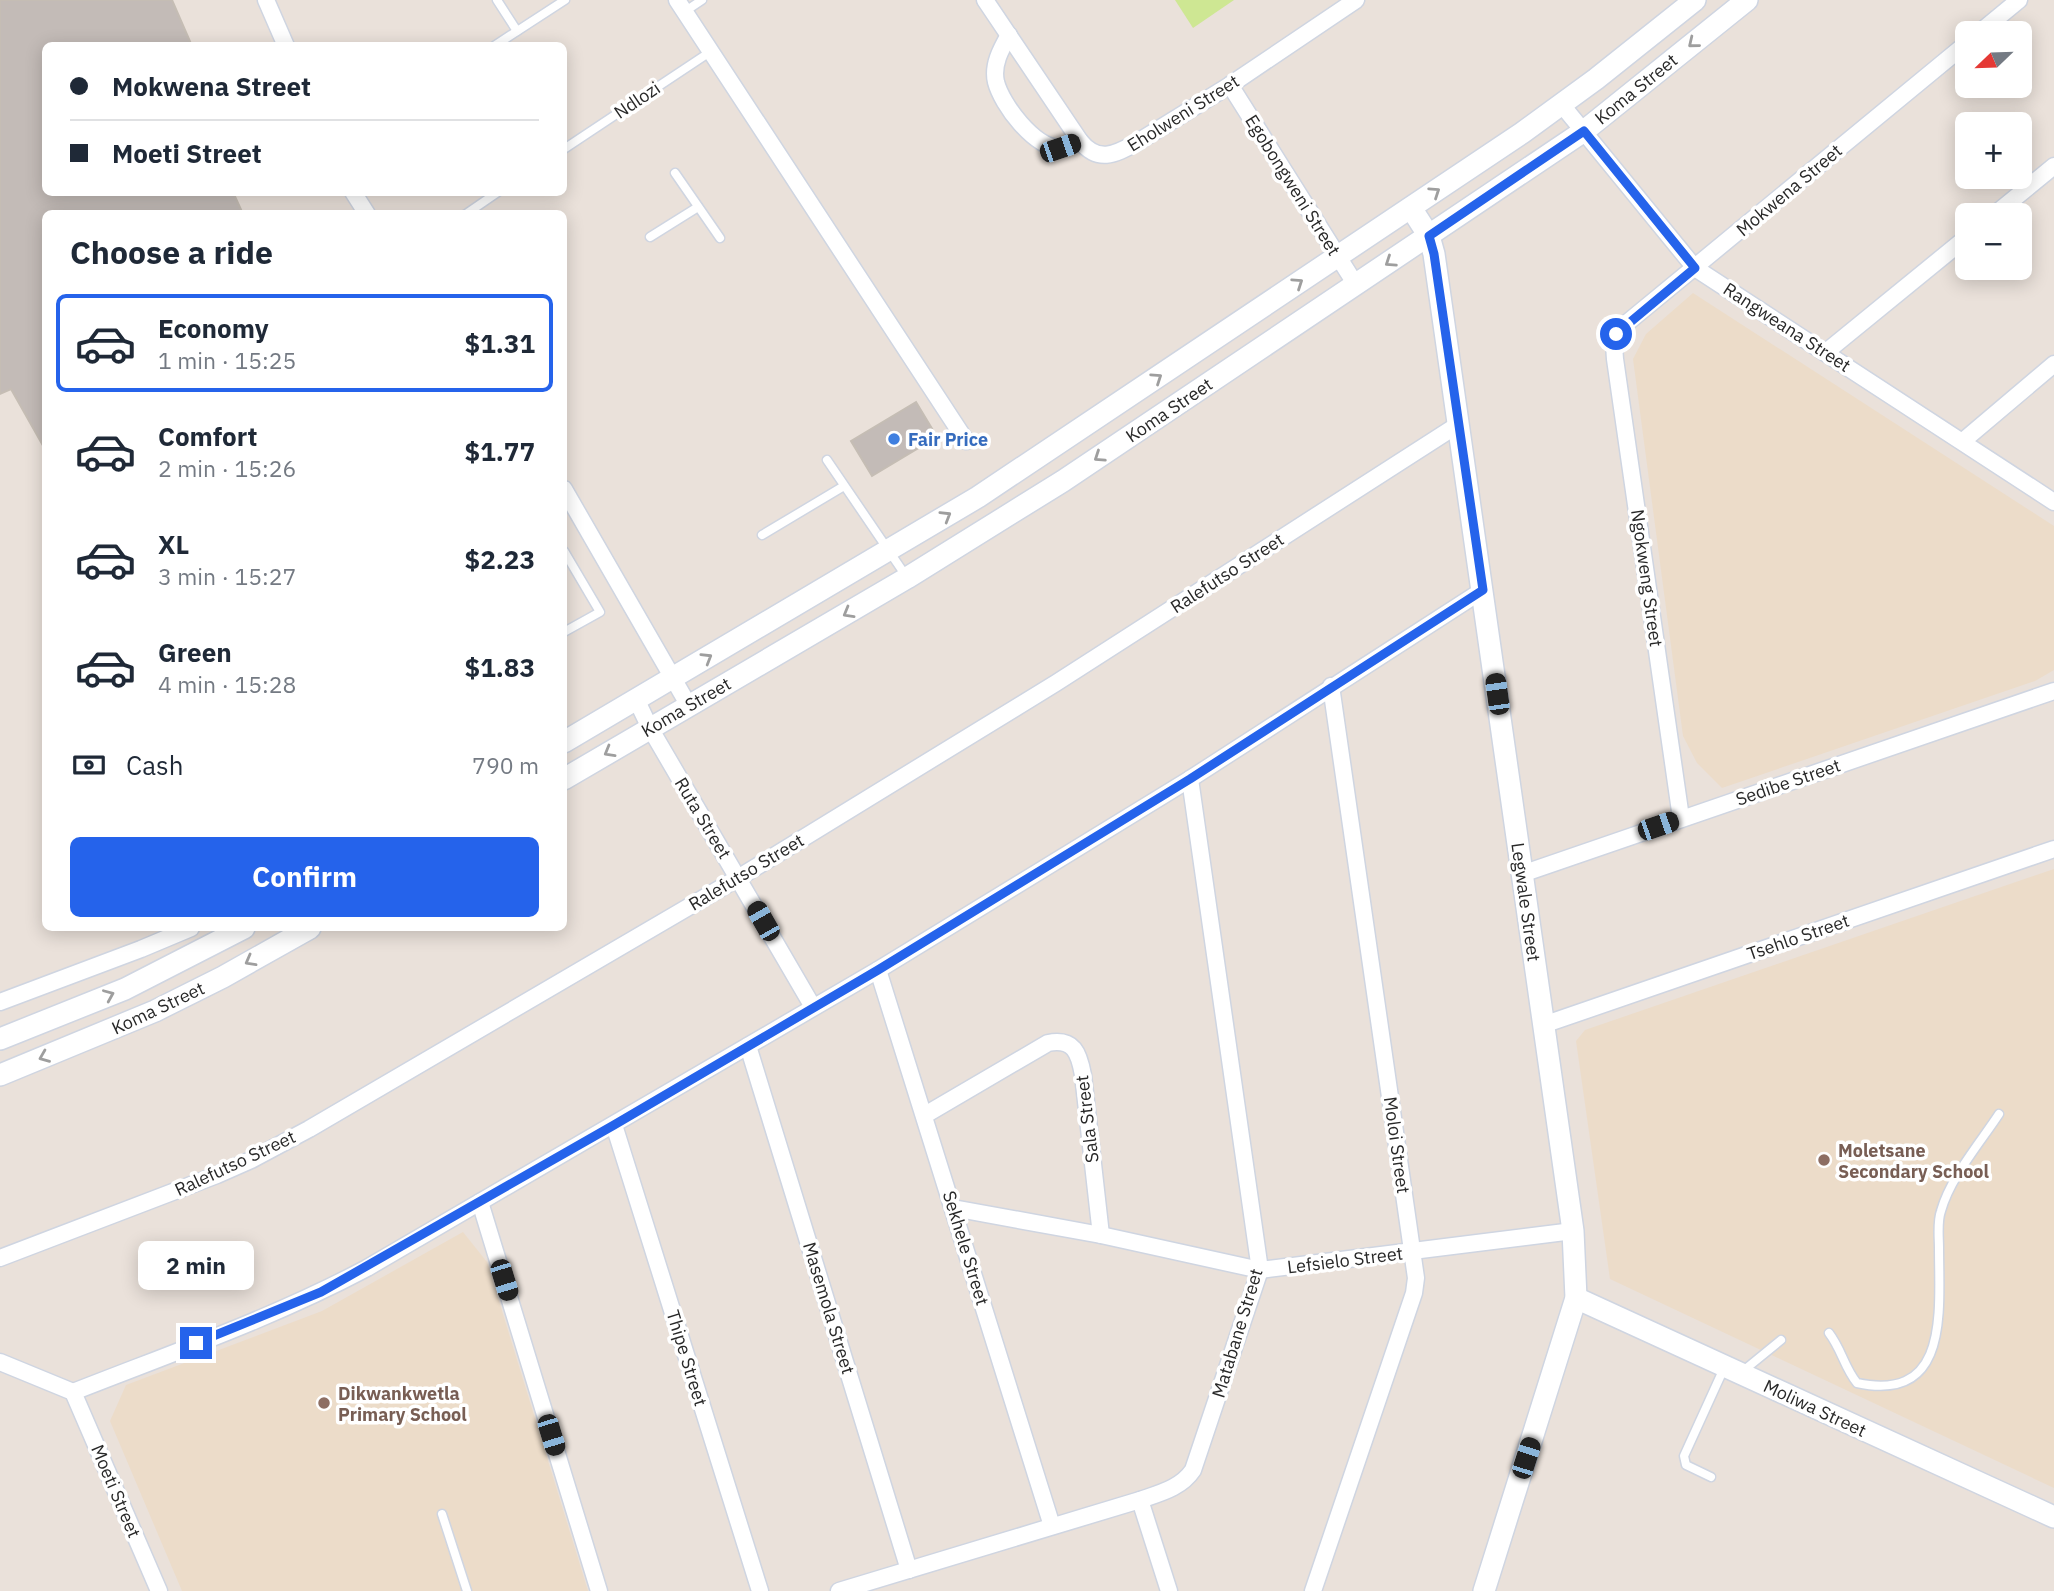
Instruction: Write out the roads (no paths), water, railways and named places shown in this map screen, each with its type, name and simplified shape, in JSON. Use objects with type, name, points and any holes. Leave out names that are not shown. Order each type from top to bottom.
[{"type":"main road","name":"Koma Street","points":[[567,740],[978,497],[1562,105],[1695,0]]},
{"type":"main road","name":"Koma Street","points":[[567,777],[907,578],[1063,481],[1584,131],[1747,0]]},
{"type":"main road","name":"Legwale Street","points":[[1411,208],[1429,236],[1434,254],[1573,1231],[1576,1298],[1484,1591]]},
{"type":"main road","name":"Koma Street","points":[[0,1039],[125,989],[238,931]]},
{"type":"main road","name":"Koma Street","points":[[0,1075],[155,1010],[305,931]]},
{"type":"main road","name":"Moliwa Street","points":[[1576,1298],[2054,1517]]},
{"type":"street","points":[[266,0],[284,42]]},
{"type":"street","points":[[985,0],[1009,35],[1080,141],[1060,148],[1044,144],[1027,131],[1004,101],[996,80],[996,67],[998,53],[1009,35]]},
{"type":"street","name":"Eholweni Street","points":[[1080,141],[1089,152],[1104,156],[1120,151],[1230,85],[1356,0]]},
{"type":"street","points":[[1994,21],[2019,0]]},
{"type":"street","points":[[681,6],[966,441]]},
{"type":"street","name":"Mokwena Street","points":[[1615,339],[1622,327],[1955,53]]},
{"type":"street","name":"Egobongweni Street","points":[[1230,85],[1356,285]]},
{"type":"street","name":"Rangweana Street","points":[[1562,105],[1695,268],[2054,502]]},
{"type":"street","points":[[2009,203],[2054,166]]},
{"type":"street","points":[[1826,352],[1955,247]]},
{"type":"street","name":"Ngokweng Street","points":[[1615,339],[1615,359],[1681,818]]},
{"type":"street","points":[[1963,441],[2054,364]]},
{"type":"street","name":"Ralefutso Street","points":[[0,1258],[251,1160],[309,1129],[738,878],[1056,683],[1459,424]]},
{"type":"street","points":[[567,494],[689,706]]},
{"type":"street","points":[[0,1362],[73,1392],[321,1292],[878,970],[1190,779],[1483,590]]},
{"type":"street","name":"Moloi Street","points":[[1313,1591],[1414,1293],[1416,1278],[1331,686]]},
{"type":"street","name":"Sedibe Street","points":[[1522,874],[2054,691]]},
{"type":"street","name":"Ruta Street","points":[[636,699],[650,729],[813,1007]]},
{"type":"street","name":"Matabane Street","points":[[839,1591],[1140,1500],[1177,1486],[1187,1479],[1193,1470],[1260,1270],[1190,779]]},
{"type":"street","name":"Tsehlo Street","points":[[1543,1025],[2054,849]]},
{"type":"street","points":[[0,1002],[184,931]]},
{"type":"street","name":"Sekhele Street","points":[[878,970],[1052,1526]]},
{"type":"street","name":"Sala Street","points":[[925,1115],[1048,1043],[1061,1041],[1071,1046],[1078,1054],[1083,1075],[1101,1235]]},
{"type":"street","name":"Masemola Street","points":[[748,1046],[909,1570]]},
{"type":"street","name":"Thipe Street","points":[[614,1125],[760,1591]]},
{"type":"street","points":[[480,1202],[599,1591]]},
{"type":"street","name":"Lefsielo Street","points":[[953,1208],[1101,1235],[1260,1270],[1573,1231]]},
{"type":"street","name":"Moeti Street","points":[[73,1392],[159,1591]]},
{"type":"street","points":[[1140,1500],[1169,1591]]},
{"type":"lane","points":[[497,0],[517,31]]},
{"type":"lane","points":[[500,42],[565,0]]},
{"type":"lane","points":[[681,6],[702,0]]},
{"type":"lane","name":"Ndlozi","points":[[567,147],[710,52]]},
{"type":"lane","points":[[675,173],[720,238]]},
{"type":"lane","points":[[472,210],[492,196]]},
{"type":"lane","points":[[650,237],[698,207]]},
{"type":"lane","points":[[827,460],[907,578]]},
{"type":"lane","points":[[762,535],[844,486]]},
{"type":"lane","points":[[567,556],[600,612],[567,630]]},
{"type":"lane","points":[[1829,1333],[1840,1347],[1850,1375],[1857,1383],[1886,1387],[1911,1380],[1923,1369],[1934,1344],[1939,1309],[1940,1213],[1948,1193],[1999,1114]]},
{"type":"lane","points":[[1711,1477],[1686,1465],[1684,1456],[1733,1370],[1781,1340]]},
{"type":"lane","points":[[442,1514],[467,1591]]},
{"type":"place","name":"Fair Price","points":[[894,439]]},
{"type":"place","name":"Moletsane Secondary School","points":[[1824,1160]]},
{"type":"place","name":"Dikwankwetla Primary School","points":[[324,1403]]}]
